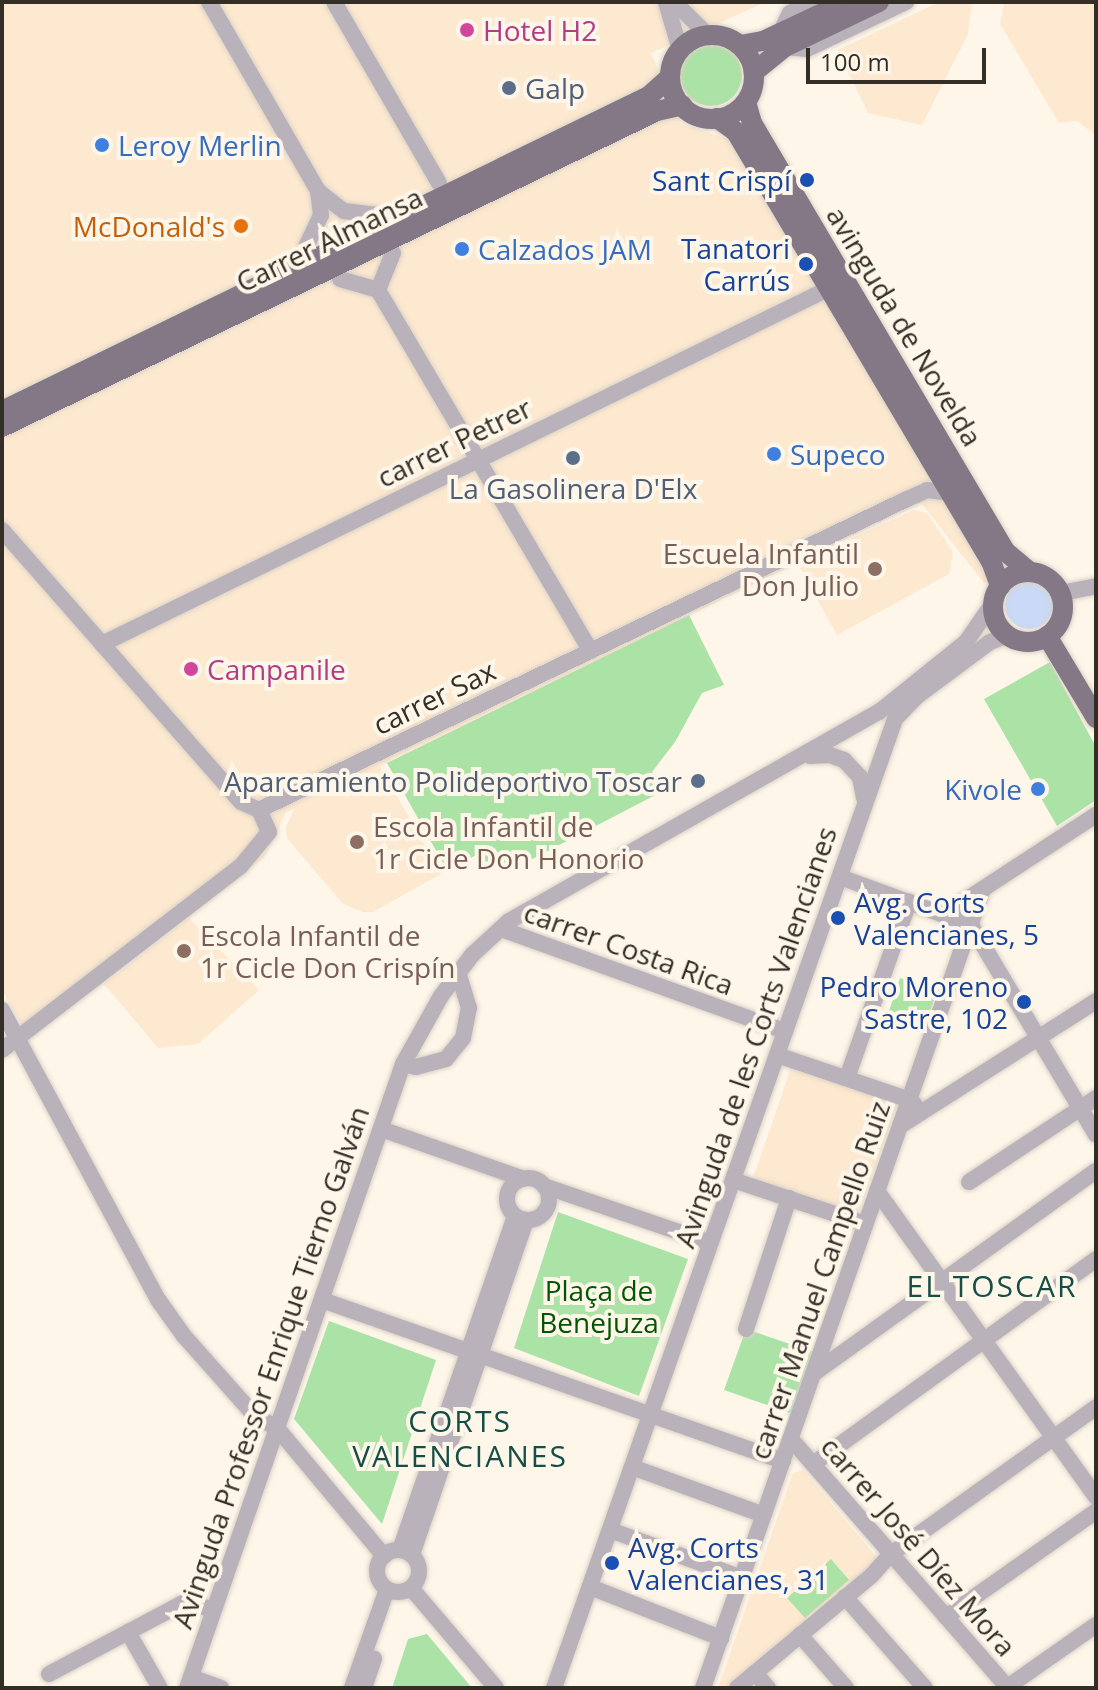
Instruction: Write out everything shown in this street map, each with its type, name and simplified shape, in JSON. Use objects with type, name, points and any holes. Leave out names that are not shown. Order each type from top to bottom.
[{"type":"main road","points":[[754,72],[782,41],[846,2]]},
{"type":"main road","points":[[740,45],[754,72],[752,91],[746,102],[732,114],[717,118],[696,115],[682,105],[673,92],[670,77],[680,50],[692,40],[724,37],[740,45],[782,41],[879,2]]},
{"type":"main road","name":"Carrer Almansa","points":[[2,411],[649,96],[670,77]]},
{"type":"main road","name":"avinguda de Novelda","points":[[746,102],[752,123],[1006,552],[1029,571]]},
{"type":"main road","name":"Carrer Almansa","points":[[2,427],[657,111],[682,105]]},
{"type":"main road","name":"avinguda de Novelda","points":[[717,118],[736,132],[991,561],[997,594]]},
{"type":"main road","points":[[1029,571],[1048,578],[1061,593],[1063,614],[1057,627],[1047,636],[1027,642],[1008,635],[996,621],[997,594],[1015,574],[1029,571]]},
{"type":"main road","points":[[1047,636],[1096,716]]},
{"type":"street","points":[[209,2],[318,191],[344,211],[375,215]]},
{"type":"street","points":[[334,2],[439,183]]},
{"type":"street","points":[[666,2],[680,50]]},
{"type":"street","points":[[674,2],[709,36]]},
{"type":"street","points":[[811,2],[790,13],[782,41],[807,49],[906,2]]},
{"type":"street","points":[[306,247],[321,215],[318,191]]},
{"type":"street","points":[[378,290],[393,253]]},
{"type":"street","points":[[340,279],[378,290],[591,651]]},
{"type":"street","name":"carrer Petrer","points":[[102,644],[830,288]]},
{"type":"street","name":"carrer Sax","points":[[259,810],[927,490],[950,493]]},
{"type":"street","points":[[2,1050],[240,867],[269,832],[259,810],[241,802],[5,535]]},
{"type":"street","points":[[1061,593],[1096,586]]},
{"type":"street","name":"Avinguda Professor Enrique Tierno Galván","points":[[189,1682],[403,1064],[421,1028],[472,955],[501,929],[871,718],[947,659],[980,627],[997,594]]},
{"type":"street","name":"Avinguda de les Corts Valencianes","points":[[554,1688],[895,719],[916,697],[977,651],[1008,635]]},
{"type":"street","points":[[806,756],[830,755],[853,767],[864,789],[864,804]]},
{"type":"street","points":[[943,915],[1096,815]]},
{"type":"street","points":[[840,877],[971,925],[1096,1135]]},
{"type":"street","name":"carrer Manuel Campello Ruiz","points":[[703,1688],[900,1126],[915,1106],[983,889]]},
{"type":"street","points":[[847,1078],[909,902]]},
{"type":"street","name":"carrer Costa Rica","points":[[501,929],[785,1031]]},
{"type":"street","points":[[403,1064],[416,1067],[446,1059],[463,1038],[469,1008],[459,975]]},
{"type":"street","points":[[777,1055],[847,1078],[915,1106],[1038,1038],[1096,1001]]},
{"type":"street","points":[[2,1010],[159,1301],[184,1336],[255,1416],[277,1428],[420,1573],[399,1590],[352,1688]]},
{"type":"street","points":[[969,1182],[1096,1098]]},
{"type":"street","points":[[381,1129],[711,1243]]},
{"type":"street","points":[[813,1374],[1096,1171]]},
{"type":"street","points":[[524,1179],[514,1183],[508,1192],[507,1203],[521,1218],[537,1218],[546,1210],[549,1195],[544,1186]]},
{"type":"street","points":[[733,1180],[865,1224]]},
{"type":"street","points":[[877,1191],[1096,1497]]},
{"type":"street","points":[[746,1329],[789,1198]]},
{"type":"street","points":[[496,1688],[399,1590],[380,1582],[377,1571],[399,1554],[521,1218]]},
{"type":"street","points":[[813,1464],[1096,1259]]},
{"type":"street","points":[[322,1300],[783,1461]]},
{"type":"street","points":[[737,1688],[891,1554],[1096,1407]]},
{"type":"street","name":"carrer José Díez Mora","points":[[791,1439],[1007,1688]]},
{"type":"street","points":[[632,1467],[764,1515]]},
{"type":"street","points":[[946,1617],[1096,1511]]},
{"type":"street","points":[[610,1530],[742,1578]]},
{"type":"street","points":[[590,1587],[721,1638]]},
{"type":"street","points":[[364,1688],[399,1590]]},
{"type":"street","points":[[845,1597],[925,1688]]},
{"type":"street","points":[[49,1674],[185,1602],[212,1609]]},
{"type":"street","points":[[1007,1688],[1096,1625]]},
{"type":"street","points":[[128,1632],[160,1688]]},
{"type":"street","points":[[800,1635],[846,1688]]},
{"type":"street","points":[[755,1673],[768,1688]]},
{"type":"street","points":[[189,1682],[221,1688]]},
{"type":"shaded area","points":[[2,2],[766,2],[651,53],[681,124],[731,140],[1000,574],[984,583],[921,503],[802,560],[914,510],[927,513],[953,552],[949,574],[837,635],[797,563],[380,766],[441,874],[373,912],[363,912],[343,904],[287,838],[286,827],[294,809],[286,812],[265,857],[27,1033],[2,990]]},
{"type":"shaded area","points":[[939,2],[972,2],[968,34],[922,125],[868,113],[838,50]]},
{"type":"shaded area","points":[[1004,2],[1096,2],[1096,135],[1077,121],[1059,123],[1000,24]]},
{"type":"shaded area","name":"Escola Infantil de 1r Cicle Don Crispín","points":[[189,918],[259,990],[198,1044],[158,1048],[104,984]]},
{"type":"shaded area","points":[[792,1065],[899,1102],[857,1216],[752,1181]]},
{"type":"shaded area","points":[[803,1470],[879,1560],[726,1688],[718,1688],[793,1473]]},
{"type":"green space","points":[[705,44],[717,44],[733,53],[740,63],[740,87],[733,97],[717,106],[705,106],[685,92],[680,81],[680,69],[694,49]]},
{"type":"green space","points":[[689,615],[724,685],[702,693],[675,742],[652,772],[665,790],[515,868],[484,861],[486,849],[448,872],[387,763]]},
{"type":"green space","points":[[1050,662],[1096,747],[1096,800],[1057,826],[984,699]]},
{"type":"green space","points":[[900,978],[937,991],[924,1029],[888,1014]]},
{"type":"green space","name":"Plaça de Benejuza","points":[[558,1212],[688,1259],[639,1396],[514,1348]]},
{"type":"green space","points":[[329,1321],[436,1360],[382,1524],[294,1419]]},
{"type":"green space","points":[[746,1329],[820,1354],[798,1416],[724,1390]]},
{"type":"green space","points":[[831,1559],[849,1580],[805,1618],[787,1598]]},
{"type":"green space","points":[[427,1634],[472,1688],[392,1688],[408,1639]]},
{"type":"water","points":[[1029,581],[1038,582],[1046,588],[1052,596],[1052,614],[1046,622],[1038,628],[1029,629],[1020,628],[1012,622],[1006,614],[1005,605],[1006,596],[1012,588],[1020,582]]},
{"type":"place","name":"Hotel H2","points":[[467,30]]},
{"type":"place","name":"Galp","points":[[509,88]]},
{"type":"place","name":"Leroy Merlin","points":[[102,145]]},
{"type":"place","name":"Sant Crispí","points":[[807,180]]},
{"type":"place","name":"McDonald's","points":[[241,226]]},
{"type":"place","name":"Calzados JAM","points":[[462,249]]},
{"type":"place","name":"Tanatori Carrús","points":[[806,264]]},
{"type":"place","name":"Supeco","points":[[774,454]]},
{"type":"place","name":"La Gasolinera D'Elx","points":[[573,458]]},
{"type":"place","name":"Escuela Infantil Don Julio","points":[[875,569]]},
{"type":"place","name":"Campanile","points":[[191,669]]},
{"type":"place","name":"Aparcamiento Polideportivo Toscar","points":[[698,781]]},
{"type":"place","name":"Kivole","points":[[1038,789]]},
{"type":"place","name":"Escola Infantil de 1r Cicle Don Honorio","points":[[357,842]]},
{"type":"place","name":"Avg. Corts Valencianes, 5","points":[[838,918]]},
{"type":"place","name":"Escola Infantil de 1r Cicle Don Crispín","points":[[184,951]]},
{"type":"place","name":"Pedro Moreno Sastre, 102","points":[[1024,1002]]},
{"type":"place","name":"Avg. Corts Valencianes, 31","points":[[612,1563]]},
{"type":"district","name":"EL TOSCAR","points":[[992,1286]]},
{"type":"district","name":"CORTS VALENCIANES","points":[[460,1438]]}]
